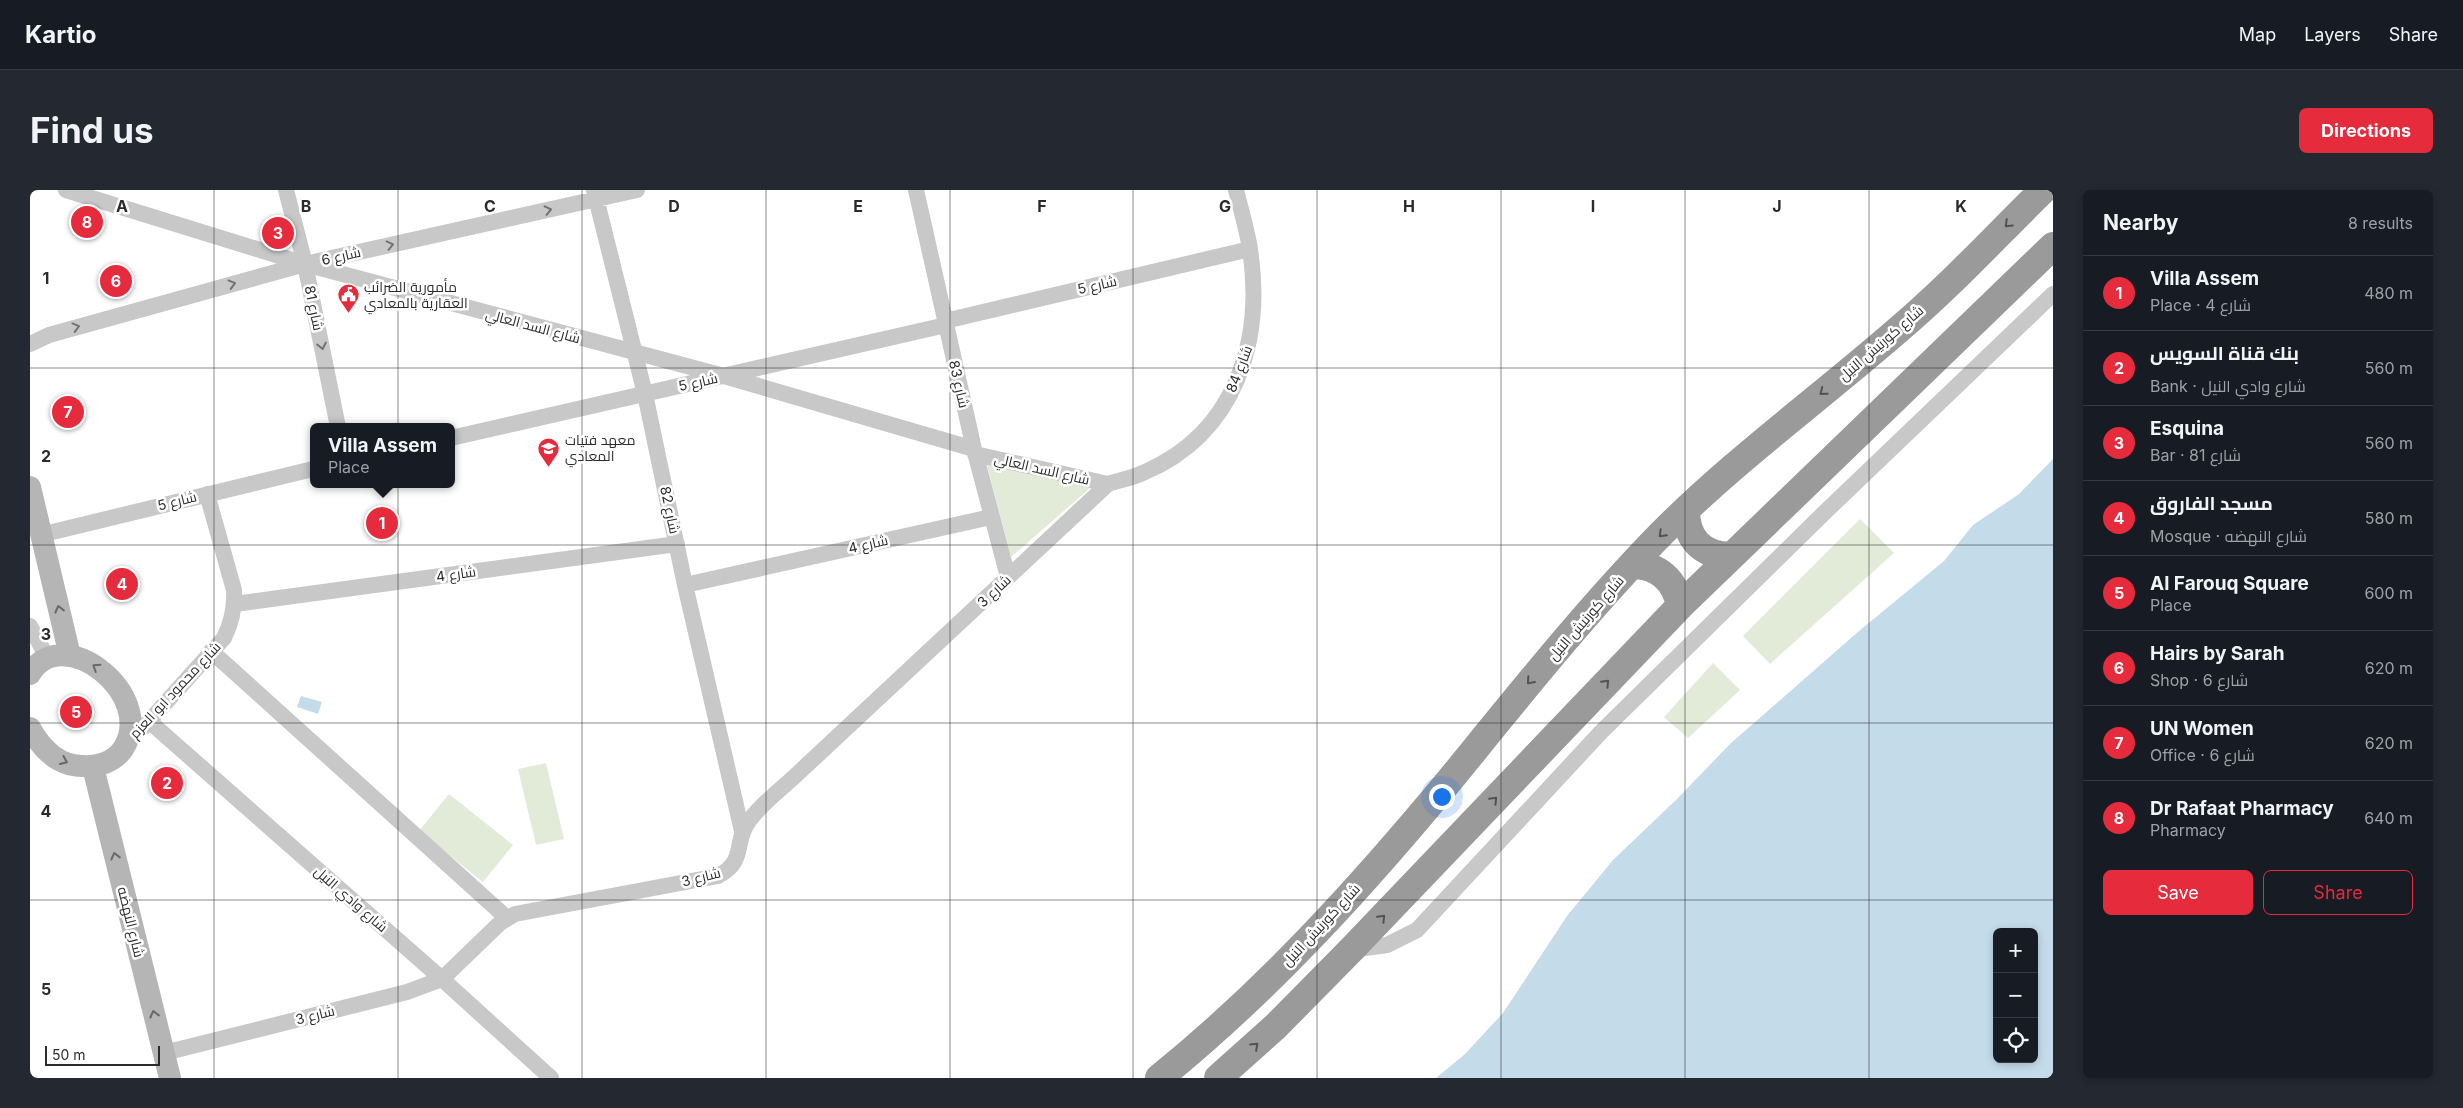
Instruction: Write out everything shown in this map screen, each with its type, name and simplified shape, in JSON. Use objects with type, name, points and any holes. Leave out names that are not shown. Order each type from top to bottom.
[{"type":"highway","name":"شارع كورنيش النيل","points":[[1160,1078],[1243,1005],[1354,891],[1453,776],[1510,704],[1632,565],[1686,510],[1744,458],[1901,328],[2043,190]]},
{"type":"highway","points":[[1218,1078],[1276,1026],[1351,950],[1730,556],[2053,246]]},
{"type":"highway","points":[[1686,510],[1686,523],[1690,535],[1697,544],[1707,552],[1718,556],[1730,556]]},
{"type":"highway","points":[[1632,565],[1650,567],[1665,575],[1678,595],[1680,606]]},
{"type":"main road","points":[[30,486],[70,656]]},
{"type":"main road","points":[[30,674],[35,666],[47,657],[70,656],[98,668],[121,691],[129,707],[131,725],[127,742],[119,754],[107,762],[93,766],[77,766],[62,762],[32,740]]},
{"type":"main road","name":"شارع النهضه","points":[[93,766],[170,1078]]},
{"type":"street","name":"شارع السد العالي","points":[[66,190],[305,264],[724,376],[974,451],[1108,484]]},
{"type":"street","name":"شارع 81","points":[[286,190],[305,264],[337,423]]},
{"type":"street","name":"شارع 6","points":[[30,344],[49,335],[305,264],[595,195],[637,190]]},
{"type":"street","name":"شارع 83","points":[[916,190],[974,451],[1008,577]]},
{"type":"street","name":"شارع 84","points":[[1108,484],[1144,472],[1178,454],[1202,433],[1222,408],[1238,380],[1248,350],[1254,318],[1250,249],[1236,190]]},
{"type":"street","name":"شارع 82","points":[[595,195],[645,394],[685,585],[742,831]]},
{"type":"street","name":"شارع 5","points":[[455,437],[724,376],[1250,249]]},
{"type":"street","points":[[1351,950],[1387,945],[1417,930],[1602,731],[1823,514],[2053,294]]},
{"type":"street","name":"شارع 6","points":[[30,331],[49,335]]},
{"type":"street","name":"شارع 5","points":[[40,535],[310,470]]},
{"type":"street","name":"شارع 3","points":[[164,1052],[407,992],[442,979],[507,918],[515,914],[718,876],[727,871],[735,864],[739,854],[742,831],[759,810],[1108,484]]},
{"type":"street","name":"شارع محمود ابو العزم","points":[[127,742],[150,722],[228,630],[235,604],[234,590],[207,494]]},
{"type":"street","name":"شارع 4","points":[[685,585],[991,517]]},
{"type":"street","name":"شارع 4","points":[[235,604],[677,544]]},
{"type":"street","points":[[30,626],[47,657]]},
{"type":"street","points":[[211,651],[507,918]]},
{"type":"street","name":"شارع وادي النيل","points":[[150,722],[442,979],[551,1078]]},
{"type":"green space","points":[[987,465],[1090,488],[1011,557]]},
{"type":"green space","points":[[1860,519],[1894,553],[1770,664],[1743,636]]},
{"type":"green space","points":[[1713,663],[1740,690],[1688,738],[1664,717]]},
{"type":"green space","points":[[546,763],[564,839],[536,845],[518,769]]},
{"type":"green space","points":[[449,794],[513,845],[483,882],[419,831]]},
{"type":"water","points":[[2053,459],[2053,1078],[1436,1078],[1465,1054],[1503,1013],[1567,916],[1613,860],[1677,799],[1731,743],[1859,631],[1944,561],[1973,525],[2019,494]]},
{"type":"water","points":[[301,696],[322,702],[318,714],[297,707]]},
{"type":"place","name":"Dr Rafaat Pharmacy","points":[[87,222]]},
{"type":"place","name":"Esquina","points":[[278,233]]},
{"type":"place","name":"Hairs by Sarah","points":[[116,281]]},
{"type":"place","name":"مأمورية الضرائب العقارية بالمعادي","points":[[348,314]]},
{"type":"place","name":"UN Women","points":[[68,412]]},
{"type":"place","name":"معهد فتيات المعادي","points":[[549,467]]},
{"type":"place","name":"Villa Assem","points":[[382,523]]},
{"type":"place","name":"مسجد الفاروق","points":[[122,584]]},
{"type":"place","name":"Al Farouq Square","points":[[76,712]]},
{"type":"place","name":"بنك قناة السويس","points":[[167,783]]}]
